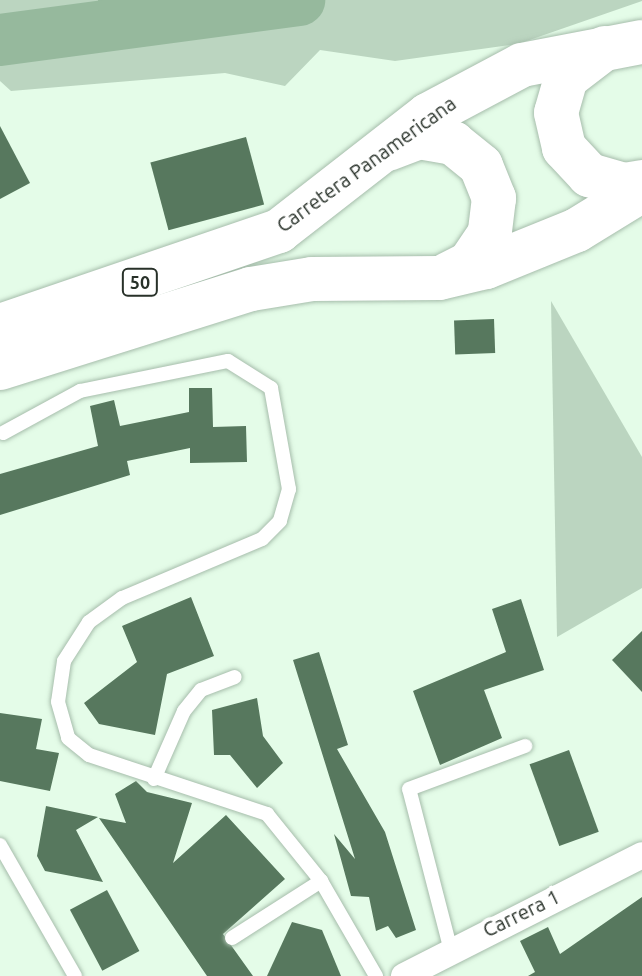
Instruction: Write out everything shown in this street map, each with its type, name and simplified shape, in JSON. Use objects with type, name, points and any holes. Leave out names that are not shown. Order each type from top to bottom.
[{"type":"highway","name":"Carretera Panamericana","points":[[0,326],[279,231],[474,87],[548,58],[634,42]]},
{"type":"highway","points":[[634,42],[591,51],[566,78],[556,113],[564,148],[589,175],[625,185],[642,182]]},
{"type":"highway","points":[[387,149],[419,137],[453,143],[481,166],[494,198],[490,233],[477,253],[439,278]]},
{"type":"highway","name":"50","points":[[0,368],[251,289],[312,279],[439,278],[533,251],[642,190]]},
{"type":"street","name":"Carrera 1","points":[[404,976],[450,947],[642,855]]},
{"type":"lane","points":[[3,433],[80,391],[228,361],[271,388],[289,489],[280,521],[262,539],[122,598],[89,622],[64,661],[58,702],[68,738],[89,755],[267,814],[321,881],[376,976]]},
{"type":"lane","points":[[154,779],[184,711],[201,690],[235,677]]},
{"type":"lane","points":[[450,947],[409,789],[525,746]]},
{"type":"lane","points":[[0,845],[75,976]]},
{"type":"lane","points":[[232,938],[321,881]]},
{"type":"green space","points":[[0,0],[642,1],[518,44],[395,61],[320,50],[285,86],[225,73],[11,91],[0,81]]},
{"type":"green space","points":[[551,301],[642,457],[642,588],[557,637]]},
{"type":"building","points":[[0,126],[30,183],[0,199]]},
{"type":"building","points":[[246,137],[264,205],[168,230],[150,163]]},
{"type":"building","points":[[494,319],[495,353],[455,354],[454,320]]},
{"type":"building","points":[[189,388],[212,388],[213,427],[246,426],[247,462],[190,463],[190,448],[127,461],[130,475],[0,515],[0,474],[98,446],[90,406],[114,400],[120,426],[189,412]]},
{"type":"building","points":[[191,597],[214,656],[167,674],[155,735],[99,724],[84,703],[137,662],[122,626]]},
{"type":"building","points":[[521,599],[544,670],[484,690],[502,738],[440,765],[413,691],[506,652],[492,609]]},
{"type":"building","points":[[642,631],[642,692],[612,660]]},
{"type":"building","points":[[319,652],[348,745],[337,749],[385,832],[416,930],[396,938],[388,926],[376,931],[369,897],[351,896],[334,834],[355,859],[293,660]]},
{"type":"building","points":[[257,698],[263,736],[283,763],[257,788],[230,755],[214,755],[212,710]]},
{"type":"building","points":[[0,713],[42,719],[36,749],[59,753],[50,791],[0,781]]},
{"type":"building","points":[[569,750],[599,832],[559,846],[530,764]]},
{"type":"building","points":[[136,781],[147,792],[192,803],[173,863],[226,815],[285,879],[223,934],[253,976],[207,976],[99,818],[126,823],[115,794]]},
{"type":"building","points":[[46,806],[98,817],[76,830],[103,882],[45,871],[37,856]]},
{"type":"building","points":[[107,890],[139,951],[102,971],[70,910]]},
{"type":"building","points":[[642,897],[642,976],[528,976],[535,972],[520,941],[548,927],[560,954]]},
{"type":"building","points":[[292,922],[322,930],[341,976],[267,976]]},
{"type":"waterway","points":[[102,0],[118,24]]},
{"type":"waterway","points":[[0,40],[299,0]]}]
